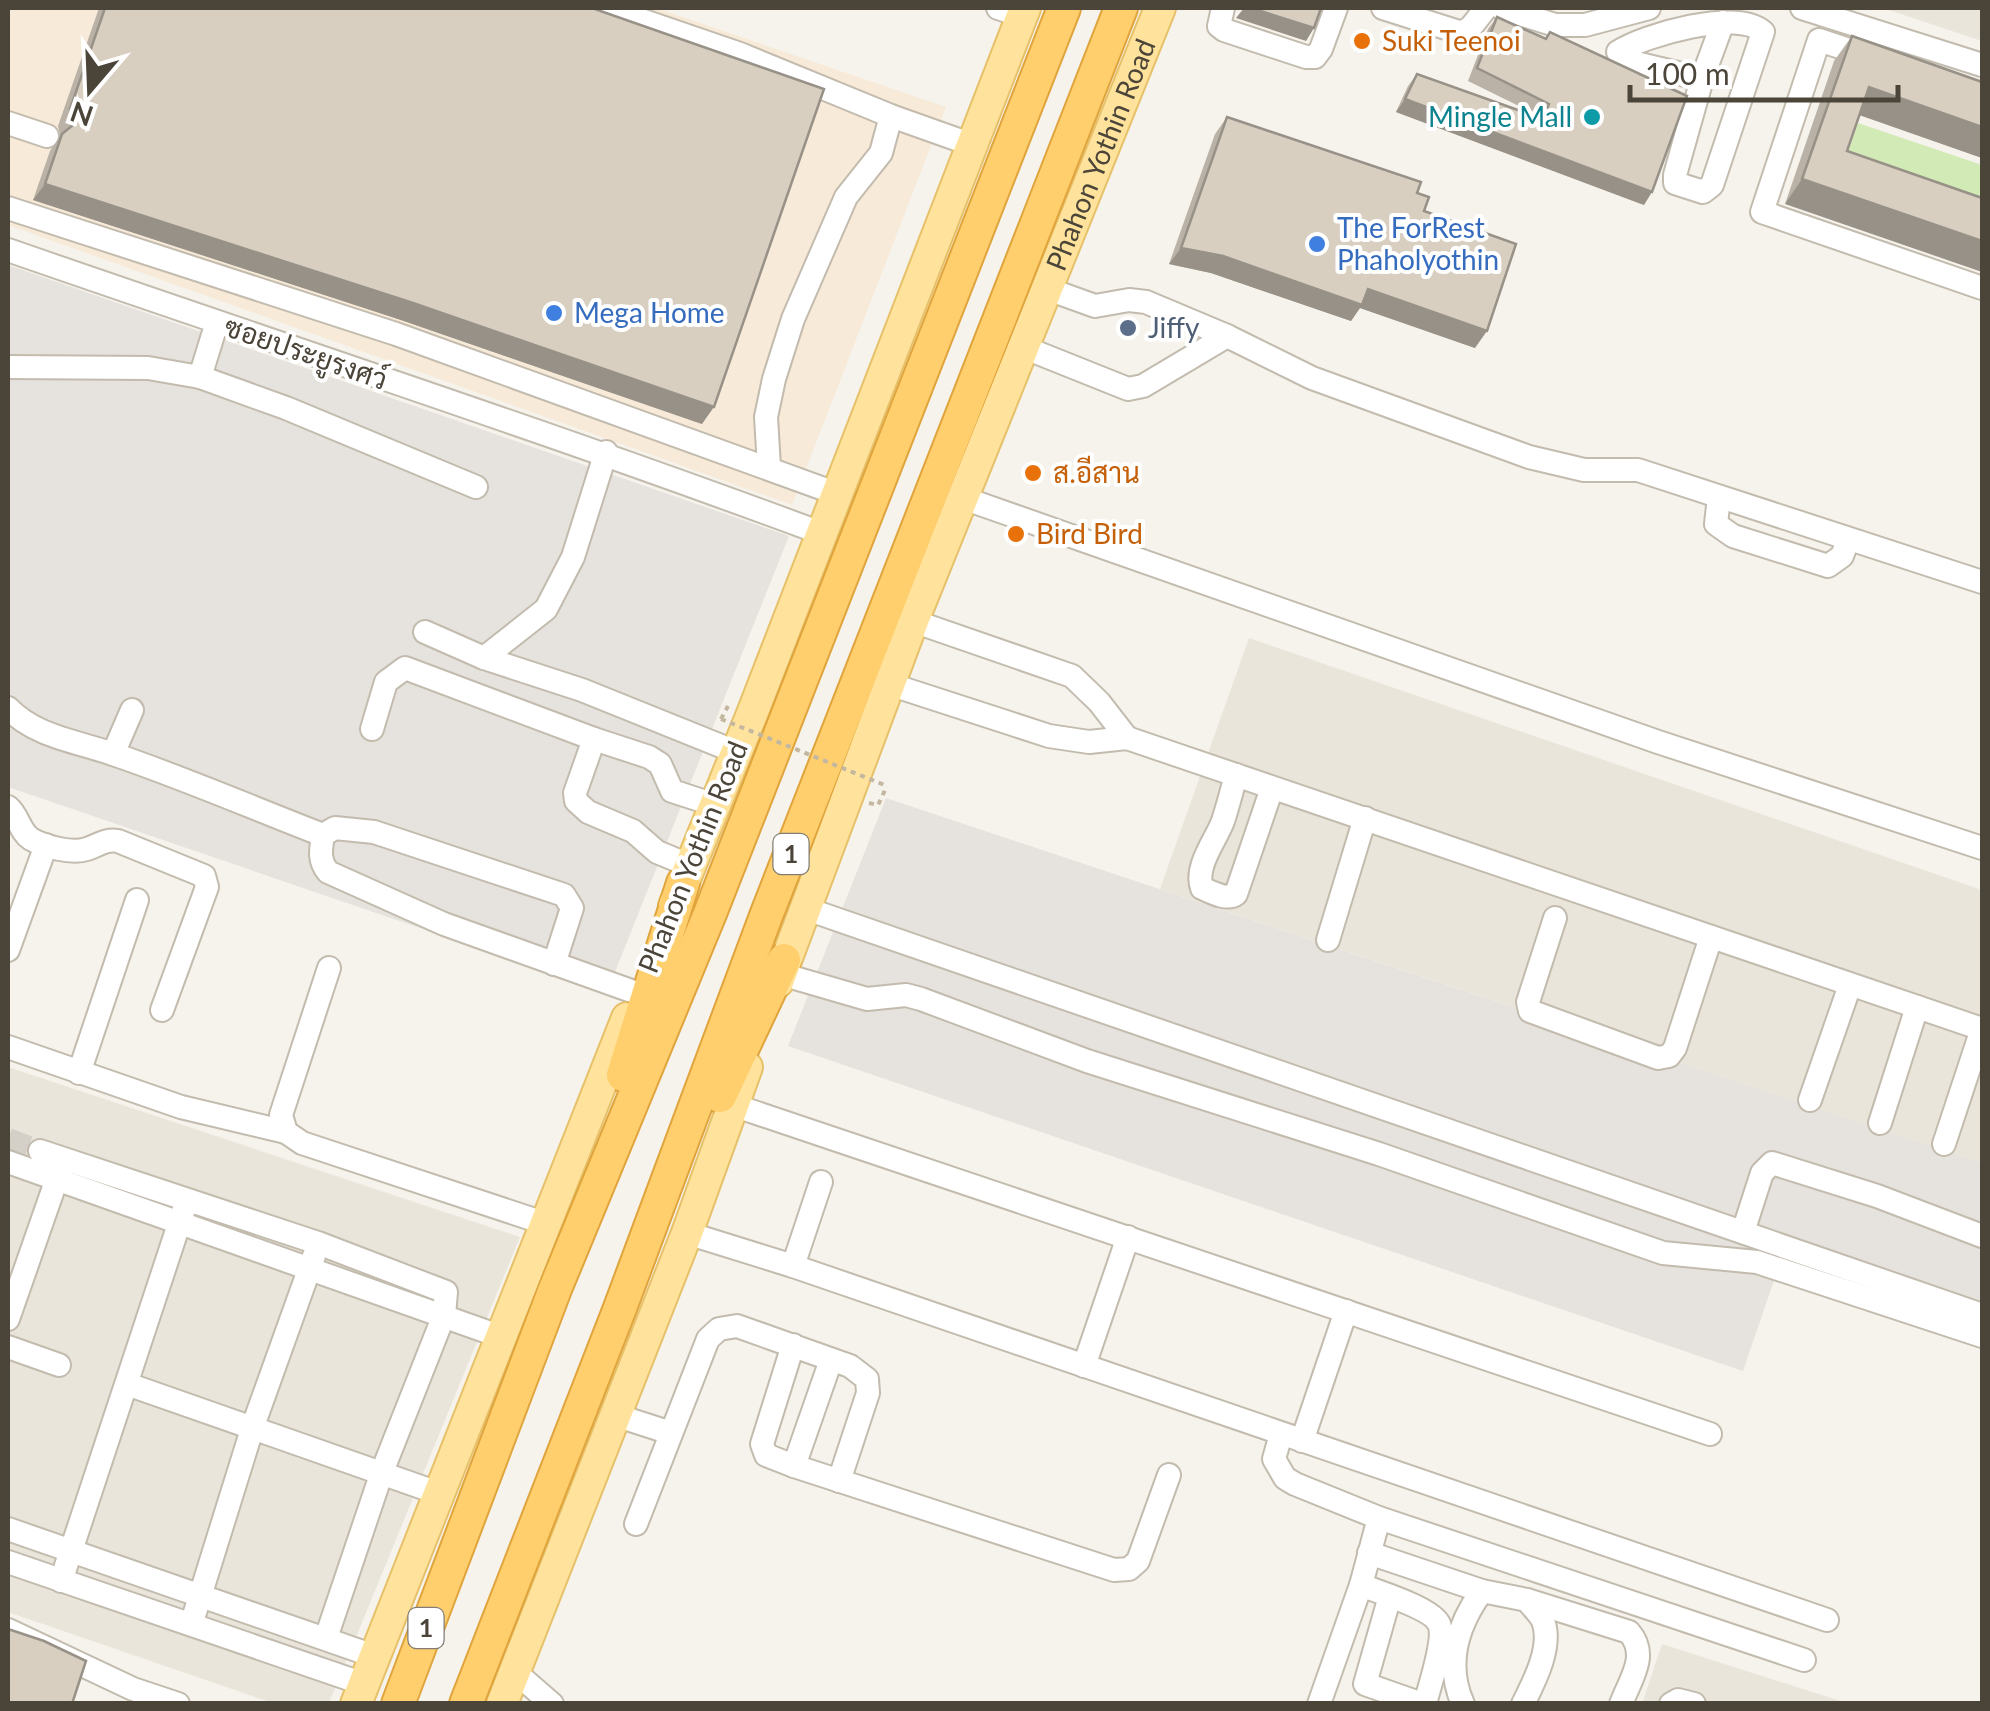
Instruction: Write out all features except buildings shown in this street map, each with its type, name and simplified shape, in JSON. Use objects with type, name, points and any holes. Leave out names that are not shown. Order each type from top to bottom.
[{"type":"highway","name":"Phahon Yothin Road","points":[[398,1704],[555,1289],[712,911],[1064,8]]},
{"type":"highway","name":"Phahon Yothin Road","points":[[466,1704],[620,1308],[766,916],[1120,8]]},
{"type":"highway","points":[[555,1289],[687,875]]},
{"type":"highway","points":[[620,1308],[782,967]]},
{"type":"main road","name":"Phahon Yothin Road","points":[[502,1704],[687,1233],[912,621],[1160,8]]},
{"type":"main road","name":"Phahon Yothin Road","points":[[365,1681],[544,1223],[736,752],[970,144],[1015,10]]},
{"type":"street","points":[[606,8],[740,54],[970,144]]},
{"type":"street","points":[[1223,8],[1219,26],[1224,30],[1306,57],[1315,56],[1321,49],[1336,8]]},
{"type":"street","points":[[1384,8],[1462,33],[1486,8]]},
{"type":"street","points":[[1501,8],[1555,25],[1585,25],[1649,8]]},
{"type":"street","points":[[1658,8],[1674,24]]},
{"type":"street","points":[[1802,8],[1982,65]]},
{"type":"street","points":[[1702,79],[1623,60],[1619,56],[1621,49],[1674,24],[1723,22],[1758,27],[1763,32],[1712,186],[1704,192],[1680,186],[1675,183],[1675,176],[1702,79],[1723,22]]},
{"type":"street","points":[[1892,64],[1819,40],[1762,212],[1982,288]]},
{"type":"street","points":[[769,466],[766,417],[793,319],[846,197],[881,153],[891,116]]},
{"type":"street","points":[[8,123],[47,136]]},
{"type":"street","points":[[8,208],[396,334],[836,493]]},
{"type":"street","name":"ซอยประยูรงศว์","points":[[8,250],[606,452],[821,533]]},
{"type":"street","points":[[1044,288],[1095,306],[1129,300],[1146,302],[1312,378],[1529,457],[1584,470],[1638,470],[1982,582]]},
{"type":"street","points":[[200,377],[217,322]]},
{"type":"street","points":[[1023,346],[1128,389],[1143,386],[1227,336]]},
{"type":"street","points":[[8,368],[148,368],[200,377],[286,408],[476,487]]},
{"type":"street","points":[[484,658],[546,609],[573,557],[606,452]]},
{"type":"street","points":[[1719,497],[1716,524],[1733,536],[1828,566],[1842,556],[1848,540]]},
{"type":"street","points":[[962,498],[1658,742],[1982,848]]},
{"type":"street","points":[[912,621],[1072,676],[1127,738]]},
{"type":"street","points":[[425,632],[484,658],[582,690],[736,752]]},
{"type":"street","points":[[372,729],[386,682],[405,668],[648,756],[660,764],[672,791],[715,805]]},
{"type":"street","points":[[889,684],[1049,736],[1089,742],[1127,738],[1982,1029],[1944,1144]]},
{"type":"street","points":[[8,708],[33,728],[113,754],[324,835]]},
{"type":"street","points":[[113,754],[132,710]]},
{"type":"street","points":[[594,739],[575,792],[576,800],[588,812],[633,831],[687,875]]},
{"type":"street","points":[[1236,775],[1199,879],[1202,888],[1218,894],[1236,894],[1272,788]]},
{"type":"street","points":[[8,807],[17,814],[27,836],[46,844],[74,851],[118,841],[204,876],[207,887],[162,1010]]},
{"type":"street","points":[[1328,940],[1366,818]]},
{"type":"street","points":[[554,964],[572,908],[564,895],[374,832],[336,828],[324,835],[320,854],[328,872],[444,924],[554,964],[638,993]]},
{"type":"street","points":[[8,950],[46,844]]},
{"type":"street","points":[[80,1072],[137,900]]},
{"type":"street","points":[[804,908],[1982,1315]]},
{"type":"street","points":[[1555,918],[1528,1002],[1530,1011],[1658,1058],[1669,1056],[1675,1048],[1711,938]]},
{"type":"street","points":[[782,967],[867,999],[906,995],[921,999],[1087,1060],[1379,1154],[1663,1253],[1756,1262],[1982,1336]]},
{"type":"street","points":[[286,1132],[281,1115],[329,968]]},
{"type":"street","points":[[1810,1100],[1850,984]]},
{"type":"street","points":[[1880,1123],[1917,1007]]},
{"type":"street","points":[[8,1047],[181,1107],[286,1132],[302,1144],[544,1223]]},
{"type":"street","points":[[733,1105],[1710,1434]]},
{"type":"street","points":[[40,1151],[60,1169]]},
{"type":"street","points":[[8,1162],[60,1169],[184,1211],[318,1243],[446,1292],[444,1315],[382,1472],[326,1638]]},
{"type":"street","points":[[1743,1232],[1762,1173],[1772,1163],[1982,1236]]},
{"type":"street","points":[[8,1320],[60,1169]]},
{"type":"street","points":[[794,1266],[821,1182]]},
{"type":"street","points":[[184,1211],[310,1268],[499,1336]]},
{"type":"street","points":[[61,1581],[184,1211]]},
{"type":"street","points":[[687,1233],[794,1266],[1827,1620]]},
{"type":"street","points":[[1084,1366],[1128,1237]]},
{"type":"street","points":[[192,1622],[318,1243]]},
{"type":"street","points":[[1346,1311],[1291,1438],[1274,1460],[1285,1478],[1379,1518],[1804,1660]]},
{"type":"street","points":[[636,1524],[708,1339],[719,1329],[736,1326],[794,1345],[860,1371],[867,1379],[868,1393],[839,1480]]},
{"type":"street","points":[[794,1345],[762,1444],[766,1456],[794,1466],[1114,1570],[1129,1569],[1138,1560],[1169,1475]]},
{"type":"street","points":[[8,1346],[59,1365]]},
{"type":"street","points":[[794,1466],[831,1360]]},
{"type":"street","points":[[127,1384],[438,1493]]},
{"type":"street","points":[[615,1415],[671,1433]]},
{"type":"street","points":[[1319,1704],[1379,1518]]},
{"type":"street","points":[[8,1529],[326,1638],[365,1681]]},
{"type":"street","points":[[1369,1553],[1482,1591],[1527,1600],[1629,1632],[1638,1642],[1640,1655],[1621,1704]]},
{"type":"street","points":[[8,1562],[365,1681]]},
{"type":"street","points":[[1360,1586],[1390,1596],[1429,1614],[1439,1624],[1441,1638],[1414,1702],[1362,1694],[1390,1596]]},
{"type":"street","points":[[1463,1704],[1455,1666],[1457,1635],[1464,1616],[1482,1591]]},
{"type":"street","points":[[1524,1704],[1546,1639],[1542,1621],[1527,1600]]},
{"type":"street","points":[[8,1630],[130,1696],[178,1704]]},
{"type":"street","points":[[514,1671],[554,1703]]},
{"type":"street","points":[[1671,1704],[1678,1700],[1694,1704]]},
{"type":"path","points":[[721,719],[887,786]]},
{"type":"shaded area","name":"Mega Home","points":[[8,8],[656,8],[946,107],[792,505],[8,225]]},
{"type":"shaded area","points":[[1883,8],[1982,8],[1982,41]]},
{"type":"shaded area","points":[[8,265],[789,536],[607,992],[8,787]]},
{"type":"shaded area","points":[[1249,638],[1982,890],[1982,1163],[1160,889]]},
{"type":"shaded area","points":[[886,798],[1982,1163],[1982,1316],[1784,1251],[1743,1371],[788,1046]]},
{"type":"shaded area","points":[[8,1067],[520,1237],[329,1703],[273,1703],[8,1612]]},
{"type":"shaded area","points":[[1662,1644],[1847,1703],[1642,1704]]},
{"type":"green space","points":[[1858,123],[1982,165],[1982,220],[1841,172]]},
{"type":"tunnel","points":[[8,1139],[40,1151]]},
{"type":"place","name":"Suki Teenoi","points":[[1362,41]]},
{"type":"place","name":"Mingle Mall","points":[[1592,117]]},
{"type":"place","name":"The ForRest Phaholyothin","points":[[1317,244]]},
{"type":"place","name":"Mega Home","points":[[554,313]]},
{"type":"place","name":"Jiffy","points":[[1128,328]]},
{"type":"place","name":"ส.อีสาน","points":[[1033,473]]},
{"type":"place","name":"Bird Bird","points":[[1016,534]]}]
